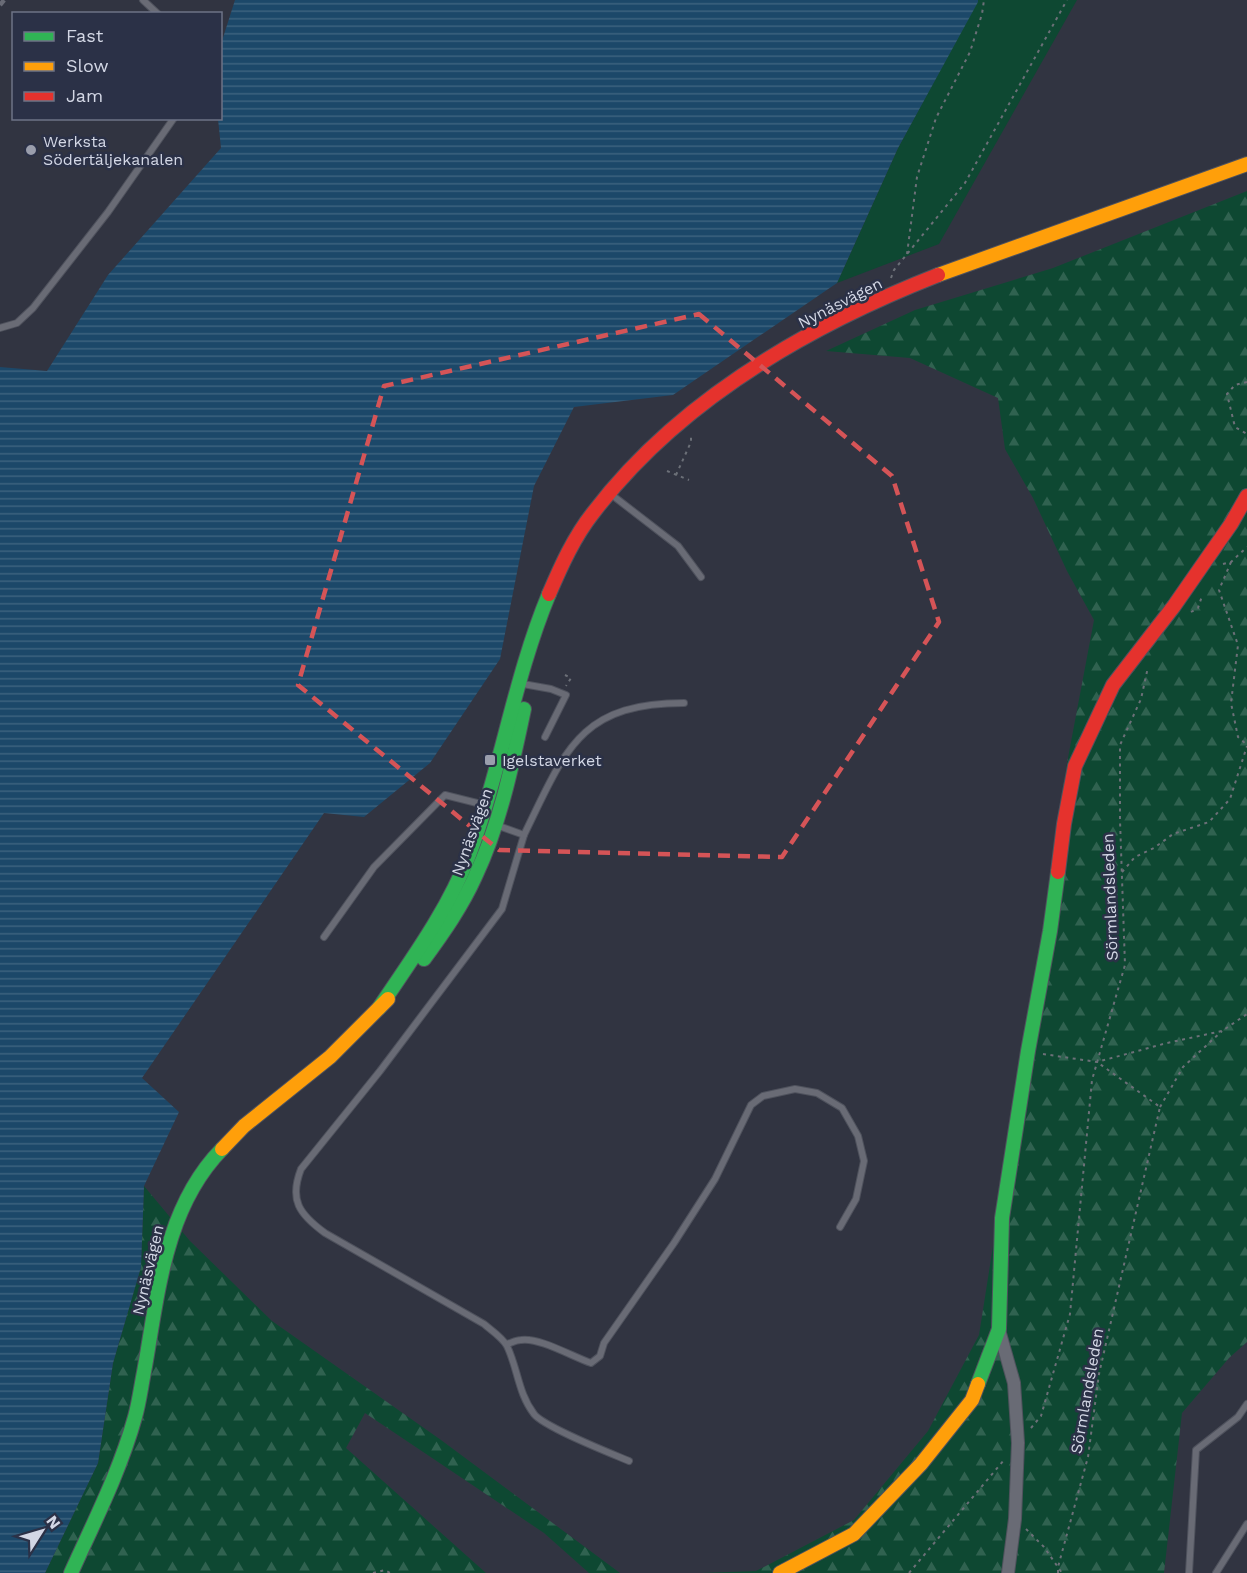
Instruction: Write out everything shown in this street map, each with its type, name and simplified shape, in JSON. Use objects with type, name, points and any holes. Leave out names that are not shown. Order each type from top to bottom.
[{"type":"street","name":"Nynäsvägen","points":[[379,1008],[442,909],[468,859],[524,684],[545,605],[565,559],[582,530],[630,468],[681,421],[728,386],[856,311],[951,270],[1247,164]]},
{"type":"street","points":[[1008,1573],[1016,1519],[1018,1443],[1014,1383],[999,1329],[1002,1218],[1075,766],[1113,685],[1174,606],[1231,524],[1247,496]]},
{"type":"street","name":"Nynäsvägen","points":[[71,1573],[118,1469],[136,1415],[166,1252],[177,1218],[190,1191],[206,1165],[244,1126],[330,1057],[419,967],[455,916],[480,866],[509,780],[524,684]]},
{"type":"street","points":[[780,1573],[854,1534],[921,1464],[972,1400],[999,1329]]},
{"type":"lane","points":[[143,0],[156,12]]},
{"type":"lane","points":[[0,328],[16,323],[33,308],[101,221],[173,120]]},
{"type":"lane","points":[[609,493],[678,546],[701,577]]},
{"type":"lane","points":[[524,684],[551,689],[566,695],[545,737]]},
{"type":"lane","points":[[629,1461],[555,1428],[536,1417],[523,1397],[507,1344],[484,1324],[308,1221],[298,1207],[295,1186],[301,1169],[312,1154],[380,1071],[501,909],[524,835],[556,770],[574,742],[603,718],[620,710],[660,703],[684,702]]},
{"type":"lane","points":[[324,937],[374,867],[445,795],[500,810]]},
{"type":"lane","points":[[482,819],[524,835]]},
{"type":"lane","points":[[507,1344],[523,1339],[562,1349],[578,1359],[591,1363],[600,1356],[604,1343],[674,1243],[715,1179],[752,1105],[763,1096],[795,1089],[817,1092],[842,1108],[858,1136],[864,1161],[856,1199],[840,1227]]},
{"type":"lane","points":[[1189,1573],[1196,1450],[1238,1417],[1247,1404]]},
{"type":"lane","points":[[1216,1573],[1247,1524]]},
{"type":"path","points":[[907,254],[917,177],[936,118],[970,51],[984,0]]},
{"type":"path","points":[[889,284],[894,270],[965,183],[1067,0]]},
{"type":"path","points":[[1247,382],[1235,385],[1227,394],[1235,427],[1247,434]]},
{"type":"path","points":[[676,475],[692,436],[681,421]]},
{"type":"path","points":[[667,471],[689,480]]},
{"type":"path","points":[[1122,872],[1135,857],[1155,848],[1173,834],[1209,822],[1230,800],[1247,745],[1238,737],[1231,703],[1238,645],[1219,590],[1231,562],[1247,547]]},
{"type":"path","points":[[1222,564],[1231,562]]},
{"type":"path","points":[[1188,614],[1198,608],[1205,587]]},
{"type":"path","name":"Sörmlandsleden","points":[[909,1573],[1041,1416],[1070,1314],[1092,1080],[1125,965],[1120,745],[1141,699],[1150,657]]},
{"type":"path","points":[[566,675],[571,678],[570,681]]},
{"type":"path","points":[[1028,1051],[1096,1062],[1222,1031],[1247,1014]]},
{"type":"path","name":"Sörmlandsleden","points":[[1060,1573],[1058,1568],[1088,1457],[1099,1374],[1160,1107],[1184,1067],[1222,1031]]},
{"type":"path","points":[[1096,1062],[1160,1107]]},
{"type":"path","points":[[1016,1519],[1044,1547],[1058,1568]]},
{"type":"path","points":[[373,1573],[385,1570],[390,1573]]},
{"type":"highlighted area","points":[[699,314],[892,476],[939,622],[782,857],[499,850],[298,685],[384,386]]},
{"type":"green space","points":[[978,0],[1077,0],[939,244],[837,283],[898,148]]},
{"type":"green space","points":[[1247,191],[1247,1342],[1229,1358],[1182,1413],[1164,1573],[701,1573],[756,1571],[854,1520],[928,1431],[979,1335],[1067,763],[1094,620],[1067,571],[1033,498],[1005,449],[998,398],[910,358],[826,351],[915,310],[1053,268]]},
{"type":"green space","points":[[144,1186],[190,1241],[272,1321],[441,1440],[620,1573],[589,1573],[544,1533],[365,1413],[346,1448],[486,1573],[45,1573],[98,1463],[113,1363],[141,1267]]},
{"type":"water","points":[[235,0],[978,0],[898,148],[837,283],[673,395],[574,407],[534,486],[500,659],[430,763],[364,817],[324,813],[142,1078],[179,1112],[144,1186],[141,1267],[113,1363],[98,1463],[45,1573],[0,1573],[0,367],[47,371],[108,275],[221,148],[218,120],[222,120],[222,41]]},
{"type":"railway","points":[[0,5],[4,0]]},
{"type":"traffic: fast","points":[[379,1008],[440,915],[469,855],[490,790],[526,658],[549,594]]},
{"type":"traffic: fast","points":[[424,959],[458,909],[484,857],[504,794],[524,709]]},
{"type":"traffic: fast","points":[[978,1384],[999,1329],[1002,1218],[1058,872]]},
{"type":"traffic: fast","points":[[71,1573],[114,1477],[129,1437],[140,1395],[166,1254],[176,1225],[187,1198],[203,1172],[222,1149]]},
{"type":"traffic: slow","points":[[938,275],[1247,164]]},
{"type":"traffic: slow","points":[[222,1149],[244,1126],[330,1057],[388,999]]},
{"type":"traffic: slow","points":[[780,1573],[854,1534],[921,1464],[972,1400],[978,1384]]},
{"type":"traffic: jam","points":[[549,594],[563,562],[593,513],[627,473],[664,436],[705,402],[794,343],[889,295],[938,275]]},
{"type":"traffic: jam","points":[[1058,872],[1075,766],[1113,685],[1174,606],[1231,524],[1247,496]]},
{"type":"place","name":"Werksta Södertäljekanalen","points":[[31,150]]},
{"type":"place","name":"Igelstaverket","points":[[490,760]]}]
